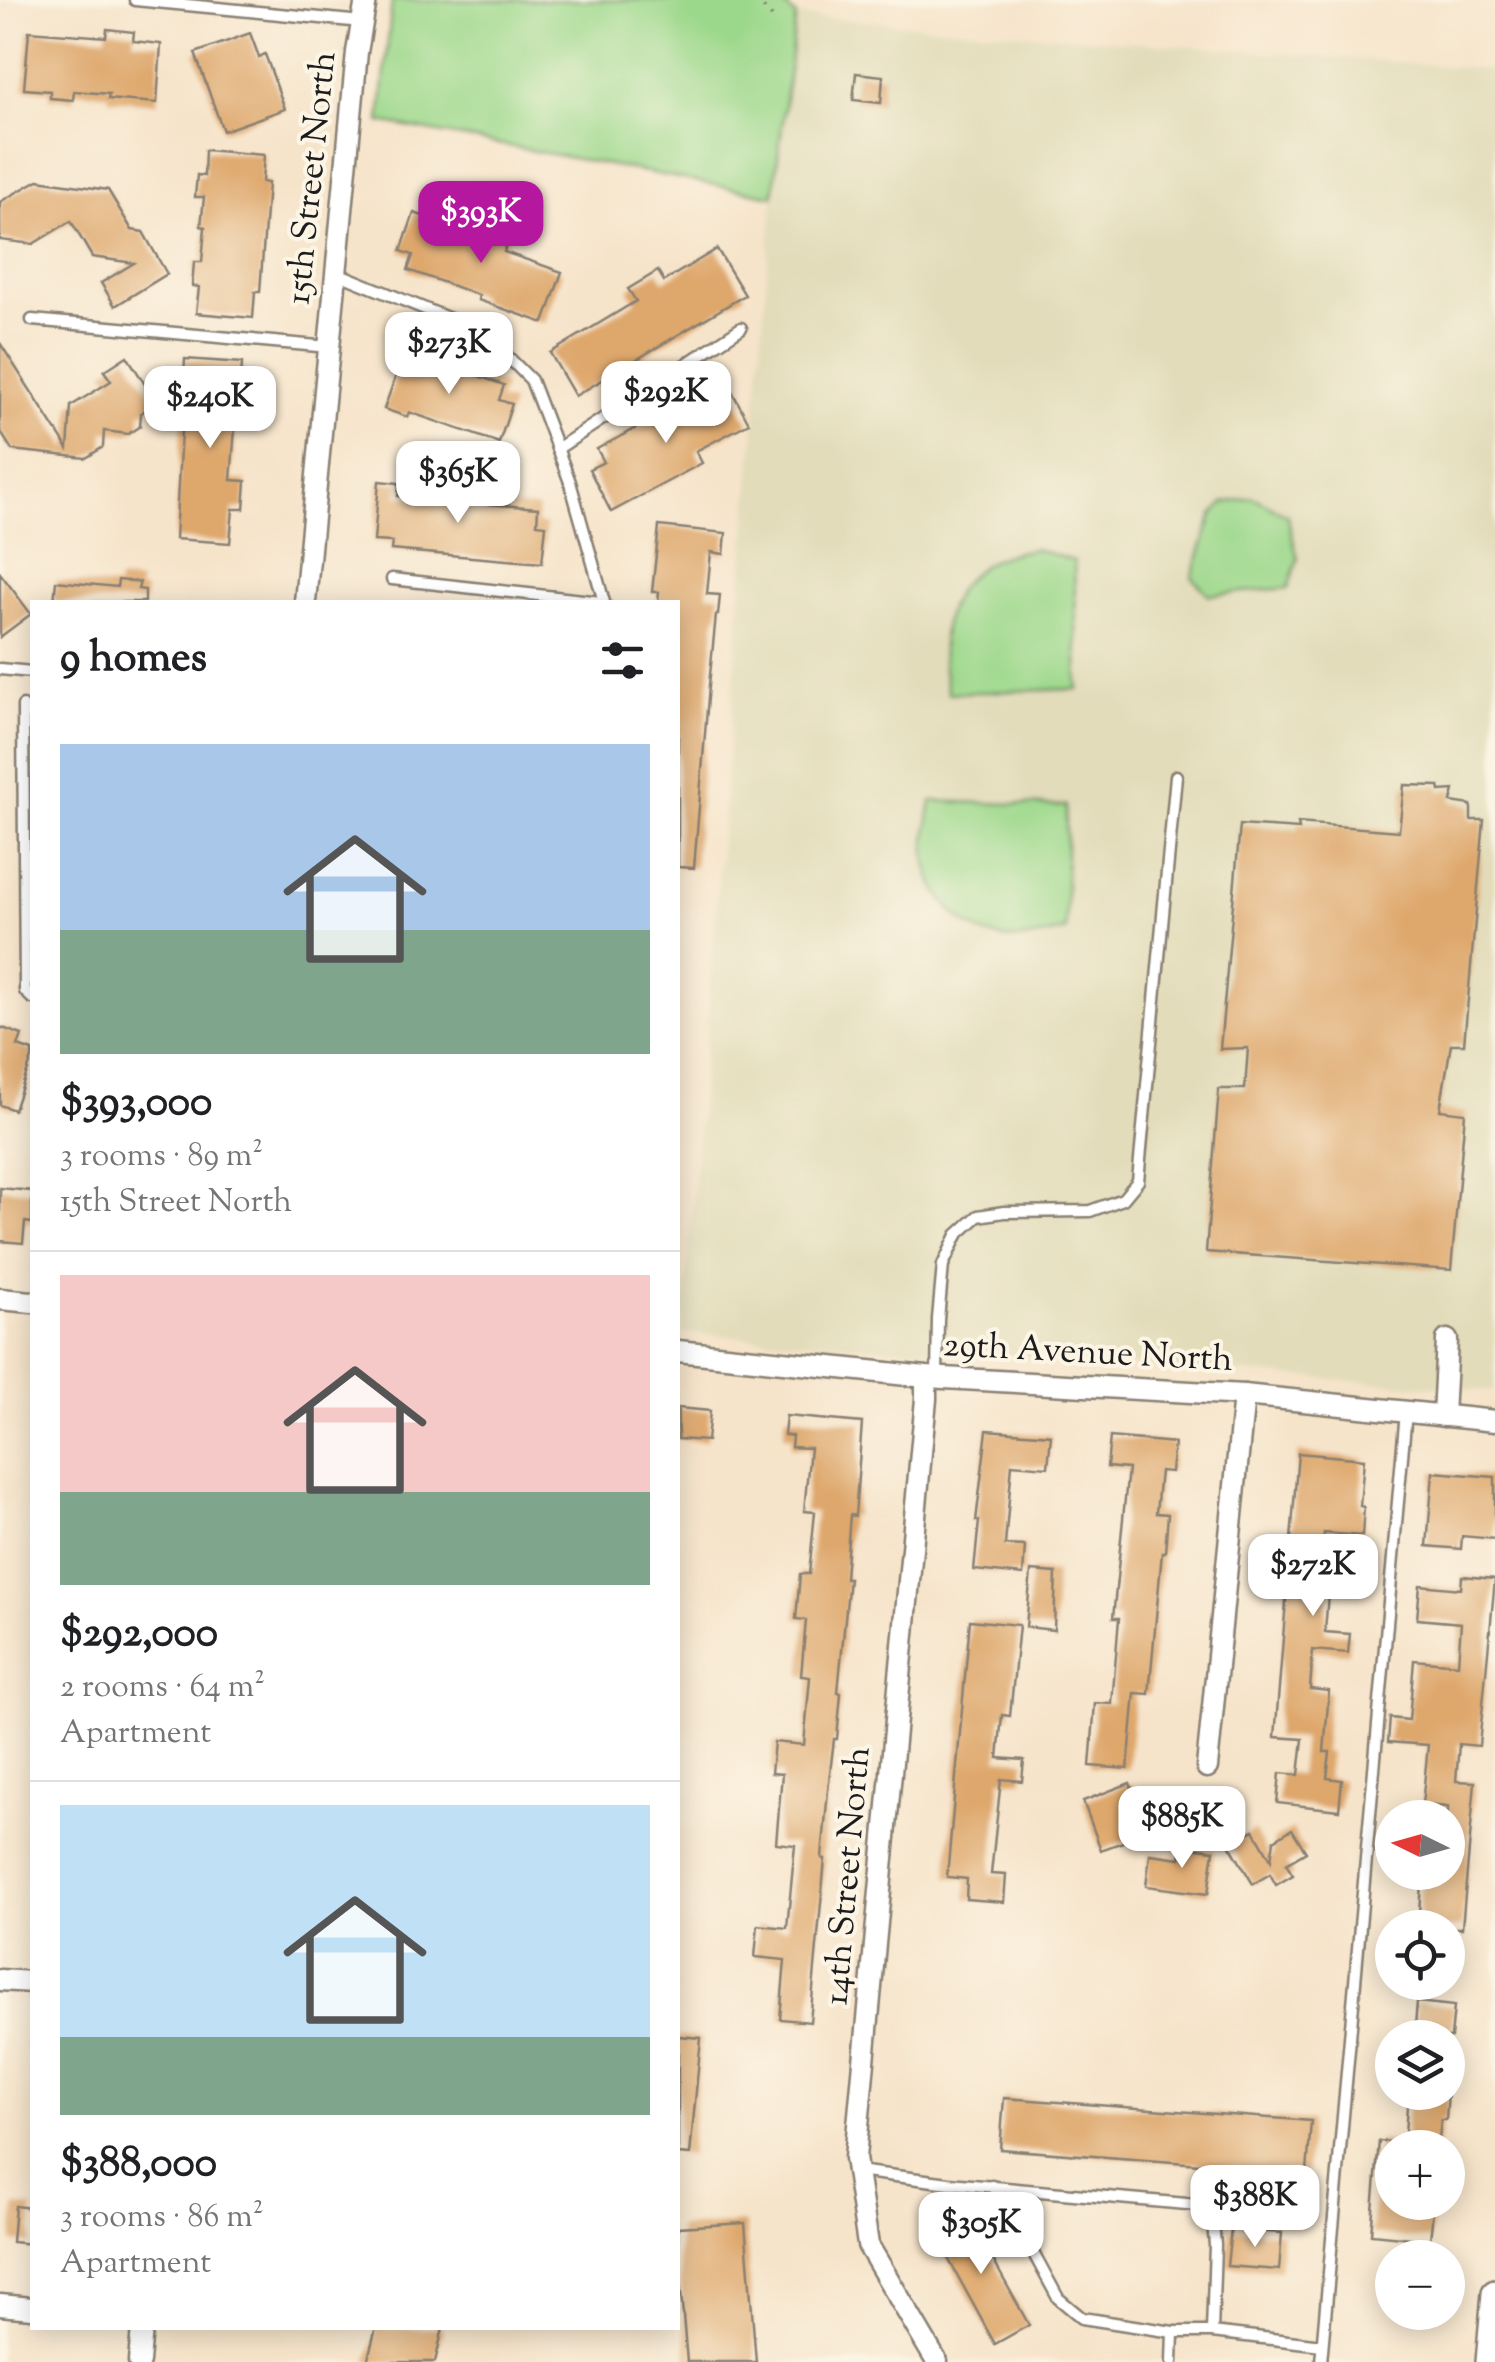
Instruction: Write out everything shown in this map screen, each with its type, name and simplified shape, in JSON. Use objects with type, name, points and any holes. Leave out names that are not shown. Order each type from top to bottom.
[{"type":"street","name":"15th Street North","points":[[306,600],[366,0]]},
{"type":"street","points":[[0,1299],[30,1302]]},
{"type":"street","points":[[1443,1416],[1447,1340]]},
{"type":"street","name":"29th Avenue North","points":[[680,1351],[931,1377],[1244,1395],[1495,1422]]},
{"type":"street","name":"14th Street North","points":[[931,1377],[856,2158],[868,2245],[936,2362]]},
{"type":"street","points":[[1206,1767],[1244,1395]]},
{"type":"street","points":[[0,1980],[30,1982]]},
{"type":"street","points":[[1489,2362],[1495,2293]]},
{"type":"street","points":[[0,2305],[30,2308]]},
{"type":"street","points":[[139,2362],[142,2330]]},
{"type":"lane","points":[[134,0],[362,22]]},
{"type":"lane","points":[[336,273],[484,333],[530,380],[570,482],[602,600]]},
{"type":"lane","points":[[32,320],[329,347]]},
{"type":"lane","points":[[557,448],[742,328]]},
{"type":"lane","points":[[392,579],[585,600]]},
{"type":"lane","points":[[0,669],[30,672]]},
{"type":"lane","points":[[23,706],[25,991],[30,996]]},
{"type":"lane","points":[[931,1377],[942,1264],[958,1235],[978,1216],[1090,1211],[1122,1199],[1138,1181],[1176,776]]},
{"type":"lane","points":[[1321,2362],[1406,1412]]},
{"type":"lane","points":[[857,2171],[1198,2205],[1212,2211],[1212,2332]]},
{"type":"lane","points":[[992,2186],[1058,2298],[1082,2318],[1173,2332],[1212,2332],[1322,2344]]},
{"type":"lane","points":[[1172,2362],[1173,2332]]},
{"type":"path","points":[[756,0],[772,17]]},
{"type":"shaded area","points":[[796,16],[1495,70],[1495,1391],[682,1333],[773,196]]},
{"type":"green space","points":[[392,0],[779,0],[796,16],[773,196],[380,122]]},
{"type":"green space","points":[[1253,497],[1287,515],[1298,559],[1288,588],[1209,595],[1192,577],[1213,515],[1224,503]]},
{"type":"green space","points":[[1035,549],[1074,561],[1078,689],[948,693],[943,640],[954,597],[984,565]]},
{"type":"green space","points":[[932,801],[1066,806],[1066,930],[1032,938],[1003,938],[973,927],[948,907],[927,863]]},
{"type":"building","points":[[107,29],[134,32],[133,41],[161,44],[157,103],[108,99],[109,94],[74,91],[73,100],[50,98],[50,91],[24,89],[29,31],[106,37]]},
{"type":"building","points":[[250,33],[259,57],[265,54],[285,109],[223,131],[195,53]]},
{"type":"building","points":[[856,73],[883,76],[881,103],[853,100]]},
{"type":"building","points":[[205,150],[264,155],[262,182],[268,183],[260,292],[255,292],[253,318],[196,313],[199,287],[192,286],[194,262],[202,262],[205,227],[201,226],[204,197],[195,197],[197,175],[204,176]]},
{"type":"building","points":[[38,180],[108,190],[132,230],[143,232],[167,274],[115,306],[101,283],[134,263],[92,257],[71,221],[33,244],[0,240],[0,202]]},
{"type":"building","points":[[414,213],[474,233],[477,224],[509,235],[504,252],[562,272],[544,323],[408,270],[413,255],[401,251]]},
{"type":"building","points":[[717,249],[745,295],[575,396],[550,353],[636,301],[628,289],[658,271],[664,281]]},
{"type":"building","points":[[0,343],[68,449],[71,406],[111,381],[104,371],[127,356],[157,403],[141,413],[140,426],[128,434],[104,431],[103,447],[86,458],[12,450],[0,431]]},
{"type":"building","points":[[405,350],[504,385],[499,400],[512,404],[499,443],[409,412],[407,417],[384,409]]},
{"type":"building","points":[[185,359],[242,363],[240,400],[249,401],[248,429],[235,428],[231,480],[246,481],[244,509],[233,509],[230,543],[175,539]]},
{"type":"building","points":[[726,380],[749,423],[696,451],[702,463],[611,512],[589,469],[604,462],[597,449]]},
{"type":"building","points":[[379,481],[399,483],[398,496],[436,499],[438,486],[476,489],[475,503],[538,508],[537,524],[546,525],[542,563],[391,550],[392,542],[374,541]]},
{"type":"building","points":[[659,526],[726,533],[724,554],[711,552],[707,594],[720,595],[694,868],[680,867],[680,600],[658,600],[659,592],[652,592]]},
{"type":"building","points":[[0,573],[30,615],[0,637]]},
{"type":"building","points":[[118,580],[140,582],[138,589],[145,590],[145,600],[54,600],[56,581],[117,587]]},
{"type":"building","points":[[1404,785],[1454,790],[1451,802],[1471,805],[1471,820],[1484,820],[1464,1044],[1451,1044],[1440,1110],[1465,1113],[1451,1270],[1206,1252],[1219,1089],[1245,1089],[1248,1048],[1220,1049],[1240,825],[1299,829],[1298,823],[1399,831]]},
{"type":"building","points":[[0,1027],[22,1035],[18,1046],[30,1050],[30,1064],[14,1110],[0,1105]]},
{"type":"building","points":[[0,1188],[30,1191],[30,1223],[25,1222],[23,1243],[0,1241]]},
{"type":"building","points":[[680,1408],[710,1411],[707,1441],[680,1439]]},
{"type":"building","points":[[786,1416],[862,1423],[855,1516],[850,1515],[845,1578],[849,1578],[838,1692],[841,1693],[828,1790],[810,2022],[780,2019],[785,1960],[755,1957],[758,1925],[787,1928],[795,1845],[776,1843],[782,1774],[771,1773],[774,1742],[804,1745],[810,1677],[801,1676],[806,1620],[796,1619],[800,1574],[809,1574],[815,1512],[804,1511],[810,1448],[791,1447],[792,1436],[784,1435]]},
{"type":"building","points":[[987,1430],[1051,1435],[1048,1467],[1012,1464],[1005,1545],[1025,1546],[1023,1575],[974,1570]]},
{"type":"building","points":[[1110,1437],[1174,1443],[1171,1472],[1160,1471],[1156,1513],[1168,1514],[1149,1694],[1135,1693],[1128,1769],[1090,1766],[1095,1703],[1112,1704],[1119,1618],[1113,1618],[1128,1469],[1107,1467]]},
{"type":"building","points":[[1298,1453],[1364,1459],[1362,1536],[1324,1533],[1321,1567],[1330,1568],[1325,1632],[1350,1634],[1348,1653],[1313,1650],[1310,1689],[1329,1691],[1324,1752],[1330,1752],[1327,1778],[1342,1780],[1339,1810],[1277,1803],[1280,1773],[1299,1775],[1303,1739],[1275,1737]]},
{"type":"building","points":[[1433,1472],[1495,1477],[1495,1539],[1462,1536],[1461,1549],[1427,1546]]},
{"type":"building","points":[[1031,1571],[1056,1573],[1054,1630],[1026,1627]]},
{"type":"building","points":[[1462,1576],[1495,1579],[1479,1746],[1459,1744],[1456,1781],[1475,1782],[1464,1910],[1419,1910],[1421,1890],[1465,1890],[1465,1800],[1422,1800],[1428,1745],[1388,1742],[1390,1718],[1409,1720],[1414,1660],[1458,1664],[1461,1623],[1417,1619],[1420,1585],[1461,1589]]},
{"type":"building","points":[[970,1620],[1019,1625],[1010,1716],[1002,1715],[998,1758],[1024,1760],[1022,1781],[1001,1779],[991,1874],[1006,1875],[1004,1902],[966,1899],[967,1879],[947,1877]]},
{"type":"building","points":[[1130,1783],[1140,1812],[1126,1817],[1134,1838],[1101,1850],[1083,1801]]},
{"type":"building","points":[[1292,1829],[1306,1852],[1286,1864],[1293,1875],[1276,1885],[1270,1874],[1253,1884],[1229,1844],[1254,1830],[1271,1860],[1274,1840]]},
{"type":"building","points":[[1182,1846],[1214,1850],[1208,1894],[1146,1886],[1150,1854],[1180,1858]]},
{"type":"building","points":[[1417,2002],[1454,2006],[1453,2020],[1416,2020]]},
{"type":"building","points":[[680,2036],[701,2038],[690,2155],[680,2154]]},
{"type":"building","points":[[1004,2098],[1311,2121],[1307,2172],[1000,2149]]},
{"type":"building","points":[[1407,2110],[1447,2110],[1440,2130],[1405,2130]]},
{"type":"building","points":[[1375,2188],[1375,2220],[1432,2220],[1430,2240],[1371,2234]]},
{"type":"building","points":[[15,2206],[30,2208],[30,2244],[12,2242]]},
{"type":"building","points":[[966,2211],[1029,2325],[995,2344],[932,2229]]},
{"type":"building","points":[[745,2223],[756,2362],[687,2362],[680,2227]]},
{"type":"building","points":[[1231,2229],[1282,2233],[1279,2270],[1227,2266]]},
{"type":"building","points":[[375,2330],[443,2330],[435,2362],[367,2362]]}]
